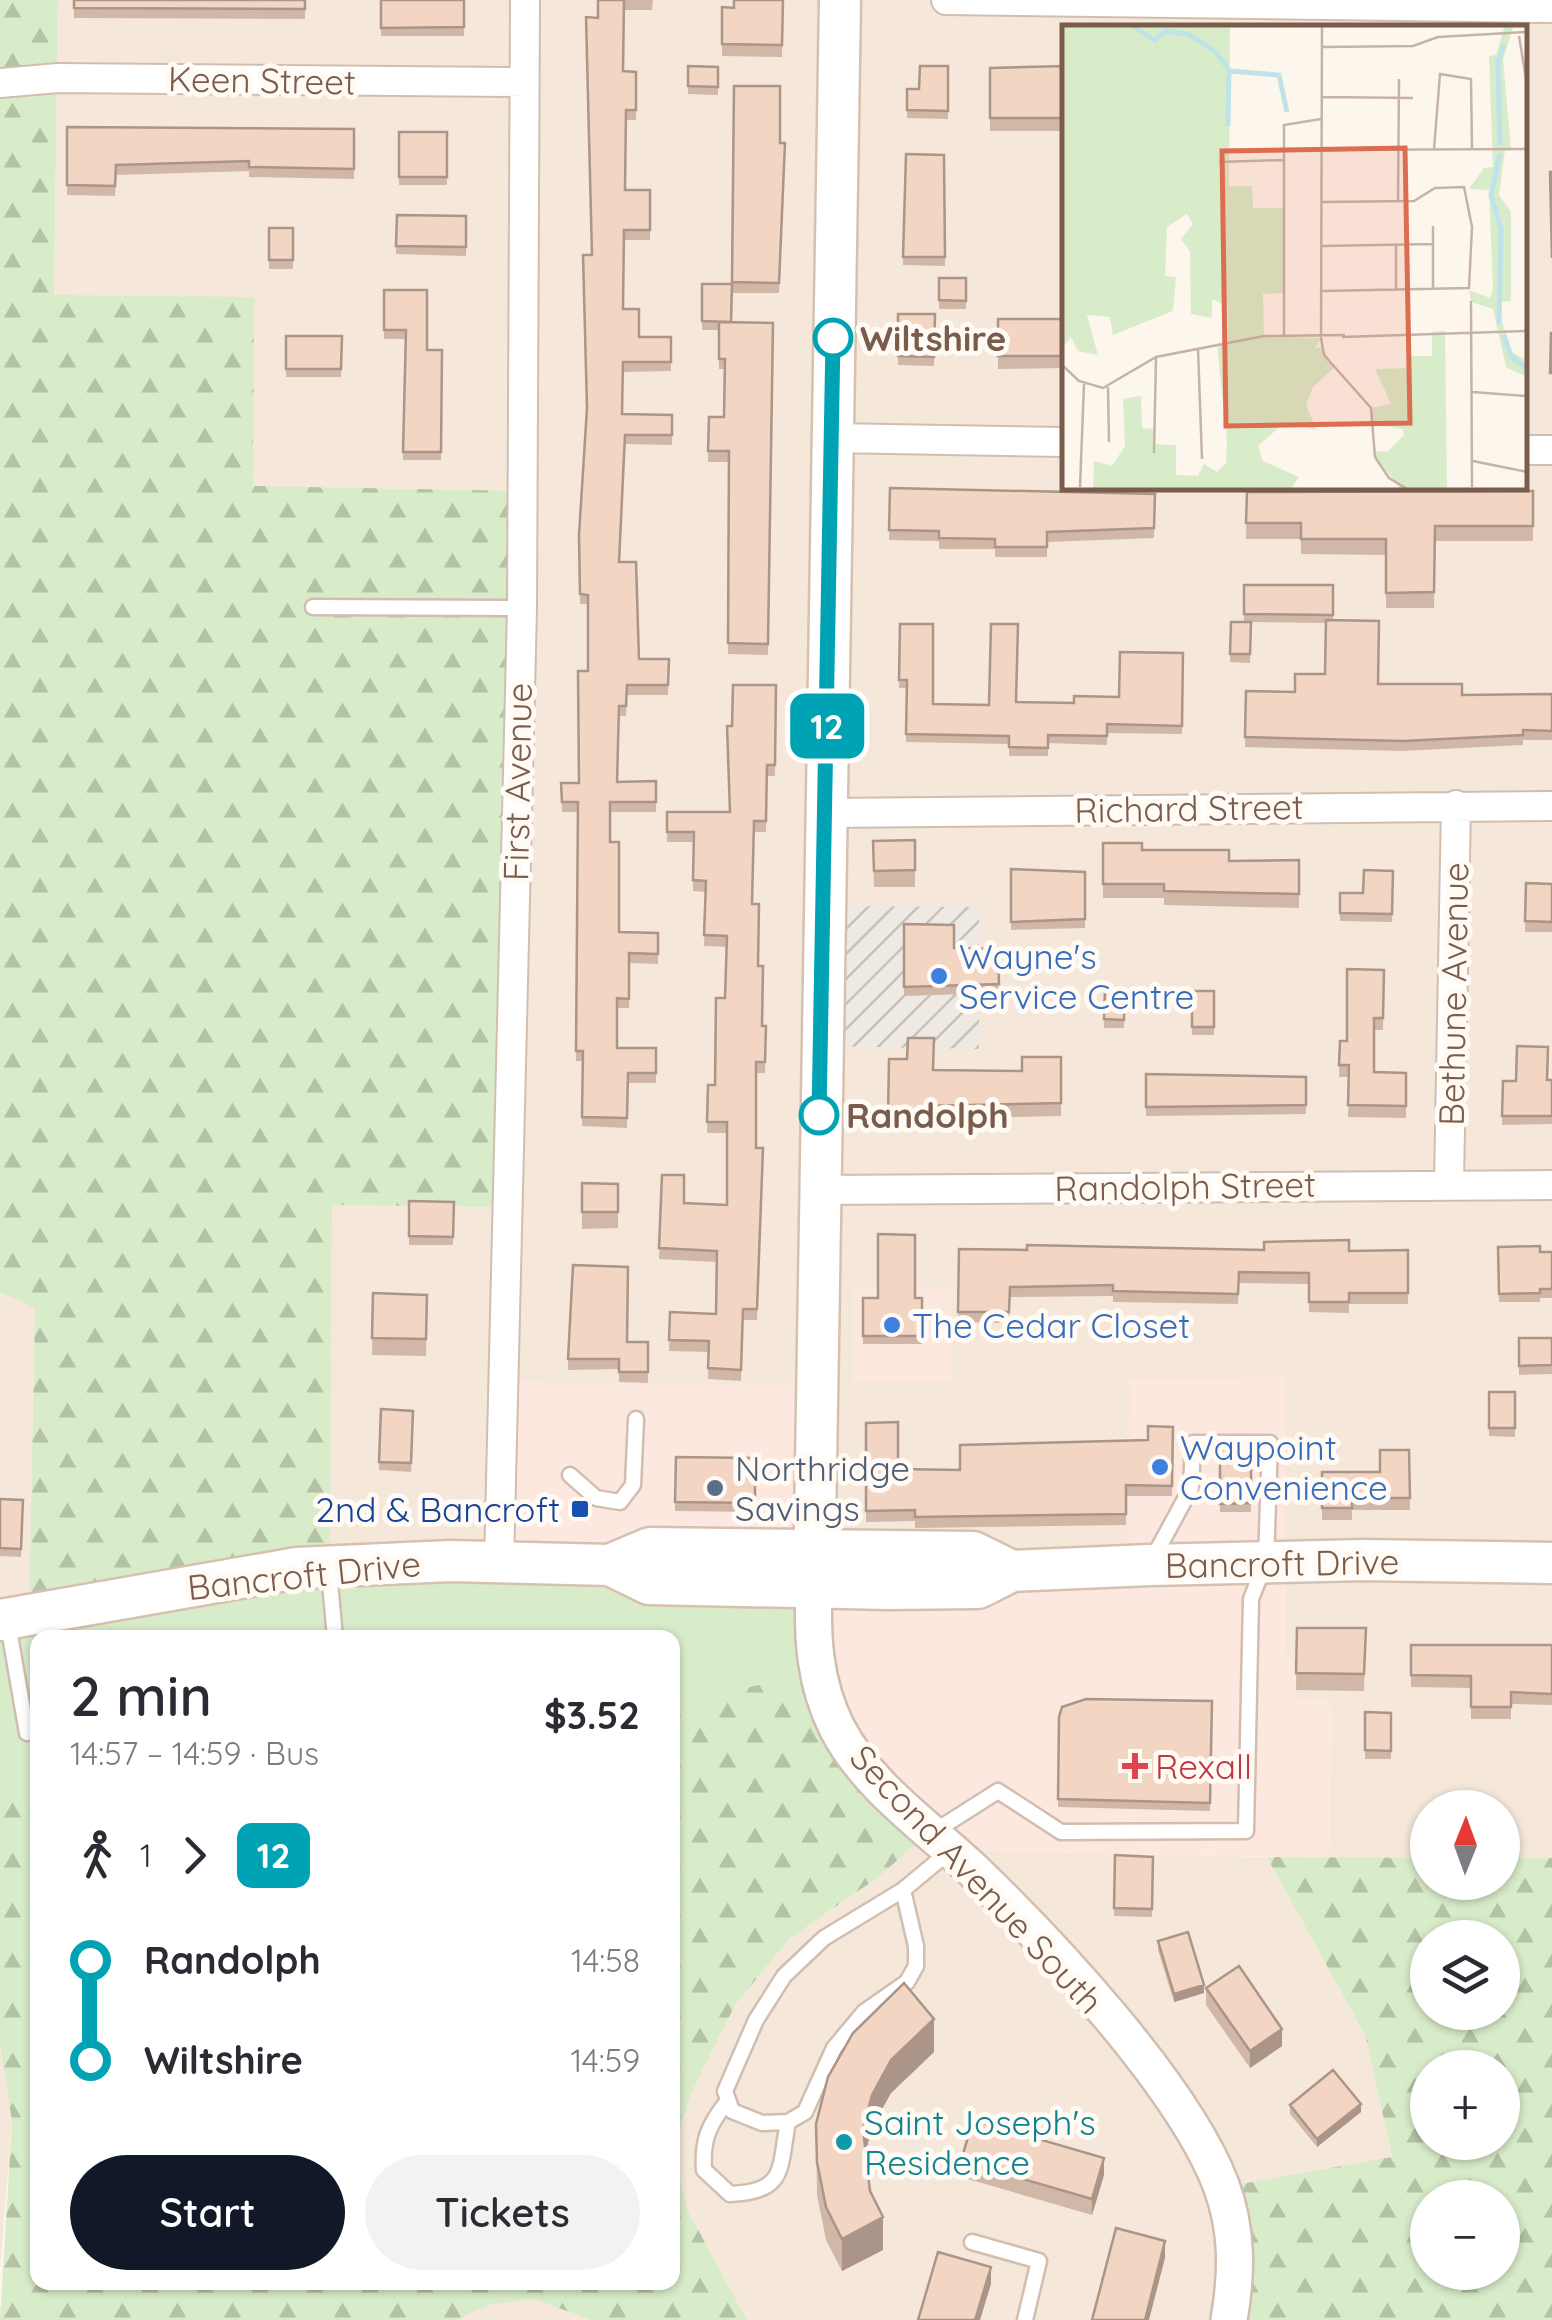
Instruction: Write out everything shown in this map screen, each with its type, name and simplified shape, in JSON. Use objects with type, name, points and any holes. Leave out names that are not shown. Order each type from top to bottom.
[{"type":"main road","points":[[814,1568],[840,0]]},
{"type":"main road","name":"Bancroft Drive","points":[[4,1619],[213,1580],[328,1565],[610,1565],[649,1584],[814,1568],[978,1588],[1012,1571],[1266,1562],[1552,1562]]},
{"type":"street","name":"First Avenue","points":[[498,1564],[522,608],[524,0]]},
{"type":"street","points":[[946,0],[1492,11],[1552,8]]},
{"type":"street","name":"Keen Street","points":[[0,83],[58,78],[523,82]]},
{"type":"street","points":[[831,438],[1062,442]]},
{"type":"street","name":"Bethune Avenue","points":[[1449,1184],[1456,805]]},
{"type":"street","name":"Richard Street","points":[[826,813],[1552,806]]},
{"type":"street","name":"Randolph Street","points":[[818,1190],[1552,1185]]},
{"type":"street","name":"Second Avenue South","points":[[814,1568],[812,1646],[828,1707],[839,1732],[880,1785],[941,1842],[1088,1994],[1176,2104],[1205,2150],[1232,2222],[1236,2282],[1228,2320]]},
{"type":"lane","points":[[313,606],[522,608]]},
{"type":"lane","points":[[570,1474],[596,1498],[620,1502],[632,1485],[636,1420]]},
{"type":"lane","points":[[903,1890],[916,1966],[908,1982],[864,2012],[834,2048],[805,2112],[788,2122],[762,2123],[732,2111],[726,2103],[725,2091],[756,2020],[784,1976],[824,1938],[903,1890],[941,1842],[998,1791],[1061,1832],[1246,1831],[1252,1599],[1266,1562],[1270,1443],[1193,1443],[1191,1488],[1150,1565]]},
{"type":"lane","points":[[328,1565],[334,1630]]},
{"type":"lane","points":[[4,1619],[27,1733],[30,1732]]},
{"type":"lane","points":[[726,2103],[710,2124],[703,2153],[704,2170],[730,2194],[769,2186],[782,2169],[788,2122]]},
{"type":"lane","points":[[972,2242],[1039,2261],[1025,2320]]},
{"type":"shaded area","points":[[58,0],[1552,0],[1552,1858],[1520,1858],[1520,1790],[1410,1790],[1410,1858],[1329,1858],[1331,1701],[1296,1699],[1294,1662],[1286,1656],[1285,1559],[1129,1564],[330,1562],[332,1205],[504,1207],[520,491],[252,486],[54,296]]},
{"type":"shaded area","points":[[826,906],[979,907],[979,1049],[824,1046]]},
{"type":"shaded area","points":[[853,1288],[952,1289],[952,1382],[853,1381]]},
{"type":"shaded area","points":[[0,1292],[35,1307],[29,1611],[0,1617]]},
{"type":"shaded area","points":[[1285,1377],[1286,1655],[1294,1662],[1296,1699],[1331,1701],[1329,1858],[947,1850],[852,1753],[811,1589],[1128,1564],[1130,1379]]},
{"type":"shaded area","points":[[504,1382],[813,1386],[812,1547],[500,1562]]},
{"type":"shaded area","points":[[923,1838],[947,1850],[1267,1857],[1366,2037],[1392,2158],[1220,2188],[1226,2320],[747,2320],[688,2211],[680,2180],[680,2130],[692,2091],[735,2005],[789,1939],[877,1878]]},
{"type":"shaded area","points":[[0,2045],[12,2122],[0,2269]]},
{"type":"shaded area","points":[[533,2299],[592,2320],[456,2320],[489,2305]]},
{"type":"green space","points":[[0,0],[58,0],[54,295],[254,297],[253,486],[520,491],[505,1207],[332,1205],[330,1562],[29,1611],[35,1308],[0,1292]]},
{"type":"green space","points":[[296,1565],[811,1589],[814,1666],[772,1682],[680,1703],[680,1630],[30,1630],[30,1819],[0,1788],[0,1617]]},
{"type":"green space","points":[[814,1666],[923,1838],[877,1878],[789,1939],[735,2005],[692,2091],[680,2130],[680,1703],[772,1682]]},
{"type":"green space","points":[[0,1788],[30,1819],[30,2290],[680,2290],[680,2180],[688,2211],[747,2320],[592,2320],[533,2299],[489,2305],[456,2320],[0,2320],[12,2122],[0,2045]]},
{"type":"green space","points":[[1267,1857],[1410,1858],[1410,1900],[1520,1900],[1520,1858],[1552,1858],[1552,2320],[1226,2320],[1219,2188],[1392,2157],[1366,2037]]},
{"type":"building","points":[[74,0],[305,0],[305,9],[74,8]]},
{"type":"building","points":[[381,0],[464,0],[464,27],[381,28]]},
{"type":"building","points":[[598,0],[624,0],[623,71],[636,72],[636,110],[626,110],[625,190],[650,190],[650,230],[624,230],[623,309],[639,309],[639,337],[671,337],[671,362],[623,362],[622,414],[672,415],[672,435],[625,435],[619,562],[636,562],[639,659],[669,659],[668,685],[627,685],[626,706],[619,706],[617,782],[656,781],[656,802],[610,802],[610,842],[619,842],[619,932],[658,933],[658,954],[629,953],[629,999],[617,998],[617,1048],[656,1048],[656,1073],[628,1073],[627,1118],[582,1117],[583,1051],[576,1051],[578,802],[562,802],[561,783],[579,783],[578,671],[588,671],[588,595],[580,594],[579,535],[587,408],[583,255],[592,255],[586,17],[598,18]]},
{"type":"building","points":[[734,0],[783,0],[782,45],[722,44],[722,7],[734,8]]},
{"type":"building","points":[[688,66],[718,67],[718,87],[688,86]]},
{"type":"building","points":[[920,66],[948,66],[948,111],[907,110],[907,89],[919,89]]},
{"type":"building","points":[[1062,66],[1062,118],[990,118],[990,68]]},
{"type":"building","points":[[734,86],[780,86],[780,143],[785,143],[779,283],[732,282]]},
{"type":"building","points":[[67,127],[354,129],[354,169],[249,167],[249,161],[116,165],[115,186],[67,185]]},
{"type":"building","points":[[399,132],[447,132],[447,177],[399,177]]},
{"type":"building","points":[[906,154],[944,155],[945,257],[903,257]]},
{"type":"building","points":[[1550,172],[1552,172],[1552,258]]},
{"type":"building","points":[[397,215],[466,216],[466,247],[396,246]]},
{"type":"building","points":[[269,228],[293,228],[293,260],[269,260]]},
{"type":"building","points":[[939,278],[966,278],[966,301],[939,300]]},
{"type":"building","points":[[702,284],[732,284],[731,322],[702,321]]},
{"type":"building","points":[[384,290],[427,290],[427,350],[442,350],[441,452],[403,452],[406,330],[384,330]]},
{"type":"building","points":[[898,314],[935,314],[934,357],[898,356]]},
{"type":"building","points":[[998,319],[1062,319],[1062,356],[998,356]]},
{"type":"building","points":[[719,322],[773,323],[768,644],[728,643],[729,451],[708,451],[709,417],[724,417],[725,359],[719,359]]},
{"type":"building","points":[[286,336],[342,336],[341,369],[286,369]]},
{"type":"building","points":[[890,488],[1155,494],[1154,528],[1047,532],[1047,547],[995,547],[995,539],[939,538],[939,531],[889,530]]},
{"type":"building","points":[[1533,491],[1533,526],[1435,526],[1434,592],[1386,593],[1386,539],[1301,539],[1301,523],[1246,523],[1247,492]]},
{"type":"building","points":[[1244,585],[1333,585],[1333,615],[1244,614]]},
{"type":"building","points":[[1326,620],[1379,621],[1378,684],[1462,684],[1462,695],[1552,694],[1552,731],[1403,741],[1245,737],[1246,691],[1295,692],[1295,674],[1325,674]]},
{"type":"building","points":[[1231,622],[1251,622],[1250,654],[1230,654]]},
{"type":"building","points":[[900,624],[933,624],[933,704],[989,705],[991,624],[1018,624],[1016,702],[1074,703],[1074,696],[1119,697],[1120,652],[1183,653],[1182,726],[1107,724],[1107,736],[1048,735],[1048,748],[1009,747],[1009,736],[906,734],[907,680],[899,680]]},
{"type":"building","points":[[733,685],[776,685],[775,765],[767,765],[766,821],[754,821],[752,904],[759,904],[758,966],[763,966],[762,1026],[766,1026],[765,1062],[756,1062],[756,1148],[763,1148],[757,1309],[743,1309],[741,1370],[708,1368],[709,1341],[669,1340],[670,1312],[716,1314],[717,1251],[659,1248],[662,1175],[684,1175],[684,1203],[727,1205],[727,1122],[707,1122],[708,1085],[715,1085],[716,998],[725,998],[727,936],[704,935],[706,881],[693,880],[694,832],[667,832],[667,812],[730,812],[727,726],[732,726]]},
{"type":"building","points":[[915,840],[915,870],[874,871],[873,841]]},
{"type":"building","points":[[1103,843],[1142,843],[1142,850],[1229,850],[1229,861],[1299,860],[1299,894],[1164,891],[1164,884],[1103,884]]},
{"type":"building","points":[[1011,869],[1085,872],[1085,919],[1011,922]]},
{"type":"building","points":[[1364,870],[1393,871],[1392,914],[1340,913],[1340,893],[1363,893]]},
{"type":"building","points":[[1526,883],[1552,884],[1552,922],[1525,921]]},
{"type":"building","name":"Wayne's Service Centre","points":[[904,924],[954,925],[954,948],[998,949],[999,984],[904,987]]},
{"type":"building","points":[[1347,969],[1384,970],[1383,1018],[1374,1018],[1374,1072],[1406,1073],[1406,1106],[1348,1105],[1349,1065],[1339,1065],[1340,1041],[1347,1041]]},
{"type":"building","points":[[1105,990],[1124,990],[1124,1020],[1104,1019]]},
{"type":"building","points":[[1192,991],[1214,991],[1214,1027],[1192,1027]]},
{"type":"building","points":[[908,1038],[934,1038],[933,1070],[1022,1071],[1022,1057],[1061,1057],[1061,1103],[922,1106],[922,1116],[888,1116],[889,1059],[907,1059]]},
{"type":"building","points":[[1517,1046],[1548,1047],[1552,1116],[1502,1116],[1503,1081],[1516,1081]]},
{"type":"building","points":[[1146,1074],[1306,1077],[1306,1105],[1146,1107]]},
{"type":"building","points":[[582,1183],[618,1184],[618,1212],[582,1212]]},
{"type":"building","points":[[409,1201],[454,1202],[453,1237],[409,1236]]},
{"type":"building","points":[[878,1234],[915,1235],[915,1298],[922,1298],[922,1336],[863,1336],[863,1298],[878,1298]]},
{"type":"building","points":[[1349,1240],[1349,1251],[1408,1250],[1408,1293],[1349,1293],[1349,1302],[1309,1302],[1309,1273],[1239,1272],[1238,1294],[1113,1291],[1113,1285],[1010,1287],[1009,1312],[958,1312],[959,1249],[1027,1250],[1027,1245],[1264,1250],[1264,1242]]},
{"type":"building","points":[[1540,1246],[1540,1252],[1552,1252],[1552,1289],[1499,1294],[1498,1247]]},
{"type":"building","points":[[573,1265],[628,1267],[627,1342],[648,1342],[648,1372],[619,1372],[619,1359],[568,1359]]},
{"type":"building","points":[[373,1293],[427,1295],[426,1339],[372,1338]]},
{"type":"building","points":[[1519,1338],[1552,1338],[1552,1365],[1519,1366]]},
{"type":"building","points":[[1489,1392],[1515,1392],[1515,1428],[1489,1428]]},
{"type":"building","points":[[381,1409],[413,1411],[411,1463],[379,1462]]},
{"type":"building","points":[[898,1422],[898,1469],[960,1470],[960,1445],[1148,1440],[1148,1426],[1173,1427],[1172,1486],[1126,1485],[1126,1514],[915,1517],[915,1510],[866,1511],[866,1423]]},
{"type":"building","points":[[1220,1445],[1251,1445],[1251,1503],[1220,1504]]},
{"type":"building","points":[[1380,1450],[1409,1450],[1410,1498],[1352,1498],[1352,1508],[1322,1508],[1322,1472],[1380,1472]]},
{"type":"building","name":"Northridge Savings","points":[[676,1457],[755,1458],[755,1503],[675,1502]]},
{"type":"building","points":[[0,1499],[23,1500],[21,1549],[0,1548]]},
{"type":"building","points":[[1297,1628],[1366,1628],[1364,1674],[1296,1673]]},
{"type":"building","points":[[1411,1645],[1552,1645],[1552,1694],[1511,1692],[1511,1707],[1471,1707],[1471,1676],[1411,1675]]},
{"type":"building","name":"Rexall","points":[[1086,1699],[1212,1701],[1210,1803],[1058,1799],[1059,1717],[1062,1707]]},
{"type":"building","points":[[1365,1712],[1391,1713],[1391,1751],[1365,1750]]},
{"type":"building","points":[[1115,1855],[1153,1857],[1152,1909],[1114,1908]]},
{"type":"building","points":[[1188,1932],[1204,1985],[1174,1994],[1158,1941]]},
{"type":"building","points":[[1239,1966],[1282,2029],[1250,2051],[1206,1988]]},
{"type":"building","name":"Saint Joseph's Residence","points":[[904,1983],[934,2019],[891,2060],[872,2095],[863,2129],[870,2191],[883,2217],[842,2239],[826,2207],[817,2162],[816,2124],[828,2077],[853,2033]]},
{"type":"building","points":[[1333,2070],[1361,2104],[1317,2139],[1290,2105]]},
{"type":"building","points":[[973,2120],[1104,2158],[1092,2199],[961,2161]]},
{"type":"building","points":[[1116,2228],[1165,2241],[1145,2320],[1092,2320]]},
{"type":"building","points":[[938,2252],[991,2267],[975,2320],[918,2320]]},
{"type":"bus line","name":"12","points":[[819,1115],[833,338]]},
{"type":"place","name":"Wiltshire","points":[[833,338]]},
{"type":"place","name":"Wayne's Service Centre","points":[[939,976]]},
{"type":"place","name":"Randolph","points":[[819,1115]]},
{"type":"place","name":"The Cedar Closet","points":[[892,1325]]},
{"type":"place","name":"Waypoint Convenience","points":[[1160,1467]]},
{"type":"place","name":"Northridge Savings","points":[[715,1488]]},
{"type":"place","name":"2nd & Bancroft","points":[[580,1509]]},
{"type":"place","name":"Rexall","points":[[1135,1766]]},
{"type":"place","name":"Saint Joseph's Residence","points":[[844,2142]]}]
